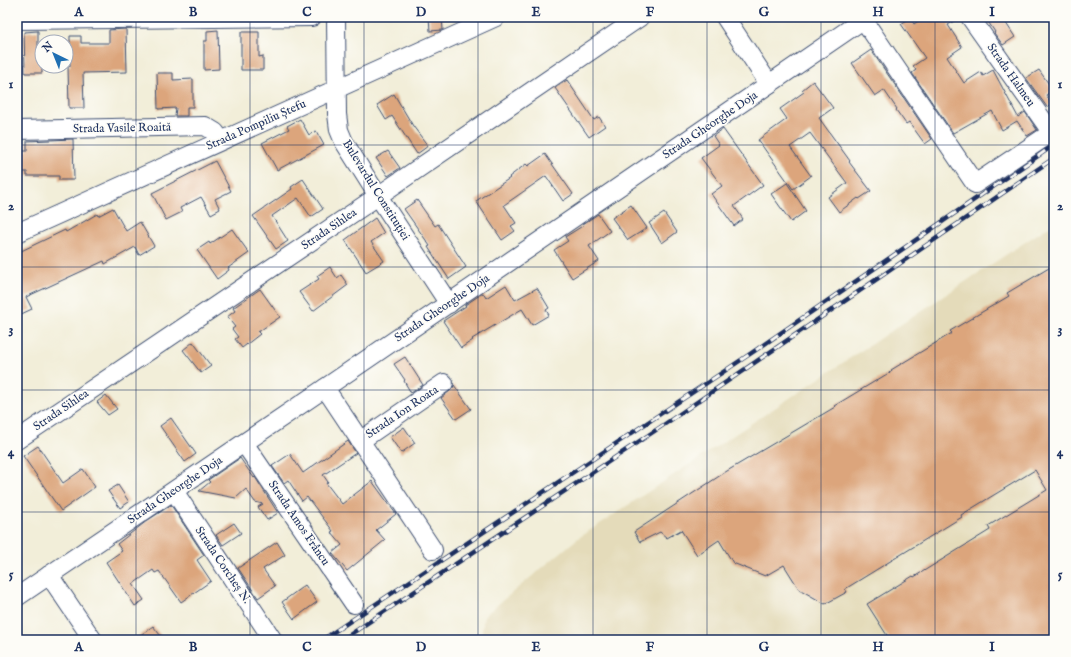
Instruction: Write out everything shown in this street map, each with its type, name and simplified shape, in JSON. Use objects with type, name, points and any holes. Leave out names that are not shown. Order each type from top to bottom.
[{"type":"street","points":[[17,20],[312,17]]},
{"type":"street","name":"Bulevardul Constituției","points":[[336,17],[336,114],[339,130],[344,142],[378,196],[449,304]]},
{"type":"street","name":"Strada Pompiliu Ștefu","points":[[17,233],[496,17]]},
{"type":"street","name":"Strada Sihlea","points":[[17,440],[640,17]]},
{"type":"street","points":[[725,17],[769,84]]},
{"type":"street","name":"Strada Halmeu","points":[[970,17],[1053,132]]},
{"type":"street","points":[[865,18],[975,184],[1053,132]]},
{"type":"street","name":"Strada Gheorghe Doja","points":[[17,597],[449,304],[865,18]]},
{"type":"street","name":"Strada Vasile Roaită","points":[[17,130],[205,126],[215,132],[221,140]]},
{"type":"street","name":"Strada Ion Roata","points":[[360,441],[444,383]]},
{"type":"street","points":[[325,388],[433,550]]},
{"type":"street","name":"Strada Amos Frâncu","points":[[244,443],[354,604]]},
{"type":"street","name":"Strada Corcheș N.","points":[[174,491],[273,640]]},
{"type":"street","points":[[49,575],[93,640]]},
{"type":"shaded area","points":[[1054,223],[1054,640],[481,640],[484,616],[577,539]]},
{"type":"building","points":[[429,17],[442,17],[443,30],[430,31]]},
{"type":"building","points":[[924,17],[960,17],[948,25],[962,47],[947,57],[964,83],[981,72],[983,76],[993,70],[1018,117],[1025,112],[1037,130],[1027,136],[1017,121],[1002,130],[992,111],[953,133],[912,73],[916,70],[913,66],[925,58],[901,24],[910,18],[914,24]]},
{"type":"building","points":[[985,17],[1002,17],[1015,37],[1003,45]]},
{"type":"building","points":[[126,29],[127,72],[83,73],[84,108],[69,108],[68,74],[74,74],[74,36],[81,36],[81,43],[109,43],[109,30]]},
{"type":"building","points":[[218,30],[219,69],[204,70],[204,41],[207,41],[207,31]]},
{"type":"building","points":[[38,31],[38,34],[34,34],[34,73],[25,73],[24,32]]},
{"type":"building","points":[[241,32],[259,32],[259,57],[263,56],[263,70],[241,70]]},
{"type":"building","points":[[871,50],[932,139],[925,144],[909,122],[906,124],[884,90],[875,96],[852,63]]},
{"type":"building","points":[[1039,70],[1053,90],[1046,95],[1052,104],[1047,107],[1026,78]]},
{"type":"building","points":[[157,73],[173,73],[173,80],[193,79],[193,107],[187,107],[187,116],[175,116],[176,108],[158,109]]},
{"type":"building","points":[[567,80],[594,120],[599,117],[605,126],[589,137],[555,88]]},
{"type":"building","points":[[813,81],[833,108],[819,118],[871,191],[859,199],[858,198],[839,212],[828,197],[847,183],[810,133],[790,147],[811,176],[793,189],[758,140],[787,119],[780,109],[804,92],[802,90]]},
{"type":"building","points":[[394,94],[413,126],[428,146],[417,154],[392,116],[386,120],[377,105]]},
{"type":"building","points":[[300,119],[309,135],[316,131],[324,145],[277,170],[262,143],[289,129],[287,126]]},
{"type":"building","points":[[723,129],[763,185],[734,206],[743,219],[734,226],[711,194],[722,186],[701,158],[719,145],[713,136]]},
{"type":"building","points":[[73,139],[74,180],[59,180],[59,176],[27,176],[27,172],[17,172],[17,151],[27,151],[27,141]]},
{"type":"building","points":[[388,151],[400,168],[388,176],[376,158]]},
{"type":"building","points":[[545,154],[573,194],[563,201],[546,176],[504,205],[516,223],[511,226],[515,231],[502,240],[476,201],[510,178],[509,177],[526,164],[528,166]]},
{"type":"building","points":[[215,161],[231,191],[215,199],[220,209],[211,214],[201,197],[180,208],[182,212],[166,220],[152,193]]},
{"type":"building","points":[[303,179],[323,209],[311,217],[298,198],[272,216],[288,241],[276,249],[253,216],[292,189],[291,187]]},
{"type":"building","points":[[787,183],[806,211],[791,222],[771,194]]},
{"type":"building","points":[[417,200],[435,226],[438,224],[466,267],[449,279],[428,247],[430,246],[404,209]]},
{"type":"building","points":[[631,205],[647,228],[628,240],[612,218]]},
{"type":"building","points":[[113,208],[126,231],[140,222],[154,246],[139,255],[135,247],[105,264],[104,261],[26,297],[32,309],[17,316],[17,253],[65,230],[66,232],[97,214],[98,216]]},
{"type":"building","points":[[664,213],[677,232],[662,243],[649,223]]},
{"type":"building","points":[[598,214],[610,231],[589,246],[599,261],[572,278],[554,250],[568,241],[565,237]]},
{"type":"building","points":[[375,218],[384,233],[371,242],[384,261],[366,272],[345,240]]},
{"type":"building","points":[[232,229],[249,253],[228,268],[229,270],[217,279],[197,250],[209,242],[210,244]]},
{"type":"building","points":[[1054,265],[1054,640],[890,640],[867,604],[990,530],[988,526],[1047,490],[1035,470],[845,589],[847,592],[825,604],[799,589],[784,565],[765,576],[733,563],[719,540],[697,555],[681,530],[667,538],[660,532],[640,542],[634,532],[727,471],[835,407],[834,406],[952,333],[950,331],[1009,296],[1007,293]]},
{"type":"building","points":[[330,267],[337,278],[341,275],[348,285],[313,311],[299,292],[319,279],[317,276]]},
{"type":"building","points":[[506,285],[515,300],[537,288],[549,308],[546,310],[549,315],[532,325],[522,309],[472,339],[473,340],[461,348],[443,321],[483,293],[486,298]]},
{"type":"building","points":[[260,289],[280,317],[258,332],[260,334],[242,348],[235,339],[238,337],[232,329],[235,327],[227,317],[235,311],[233,308]]},
{"type":"building","points":[[193,342],[211,366],[201,373],[183,350]]},
{"type":"building","points":[[405,357],[423,385],[411,393],[404,381],[405,380],[394,364]]},
{"type":"building","points":[[454,385],[471,409],[456,419],[441,398],[453,388]]},
{"type":"building","points":[[106,395],[117,409],[108,415],[97,402]]},
{"type":"building","points":[[171,418],[196,454],[185,462],[160,426]]},
{"type":"building","points":[[404,427],[415,443],[401,453],[390,437]]},
{"type":"building","points":[[348,441],[356,453],[323,475],[328,482],[326,483],[342,504],[372,481],[396,514],[376,530],[385,540],[347,571],[332,553],[342,545],[331,532],[333,531],[307,497],[302,501],[288,480],[284,483],[272,466],[290,454],[303,473]]},
{"type":"building","points":[[38,446],[63,483],[83,469],[95,487],[61,511],[23,456]]},
{"type":"building","points":[[240,458],[254,478],[255,477],[278,513],[267,520],[258,507],[263,504],[255,502],[246,489],[236,498],[199,491],[210,482],[208,480]]},
{"type":"building","points":[[118,485],[129,502],[120,508],[108,491]]},
{"type":"building","points":[[171,505],[204,555],[197,560],[211,581],[181,602],[159,571],[155,573],[153,570],[133,584],[144,600],[135,606],[106,562],[122,551],[117,544],[148,520]]},
{"type":"building","points":[[234,523],[241,533],[223,545],[216,535]]},
{"type":"building","points":[[277,542],[285,555],[263,569],[275,586],[258,598],[238,568]]},
{"type":"building","points":[[305,585],[317,602],[294,619],[282,602]]},
{"type":"building","points":[[153,626],[164,640],[134,640]]},
{"type":"railway","points":[[322,640],[750,354],[1054,145]]},
{"type":"railway","points":[[342,640],[662,426],[1054,158]]}]
